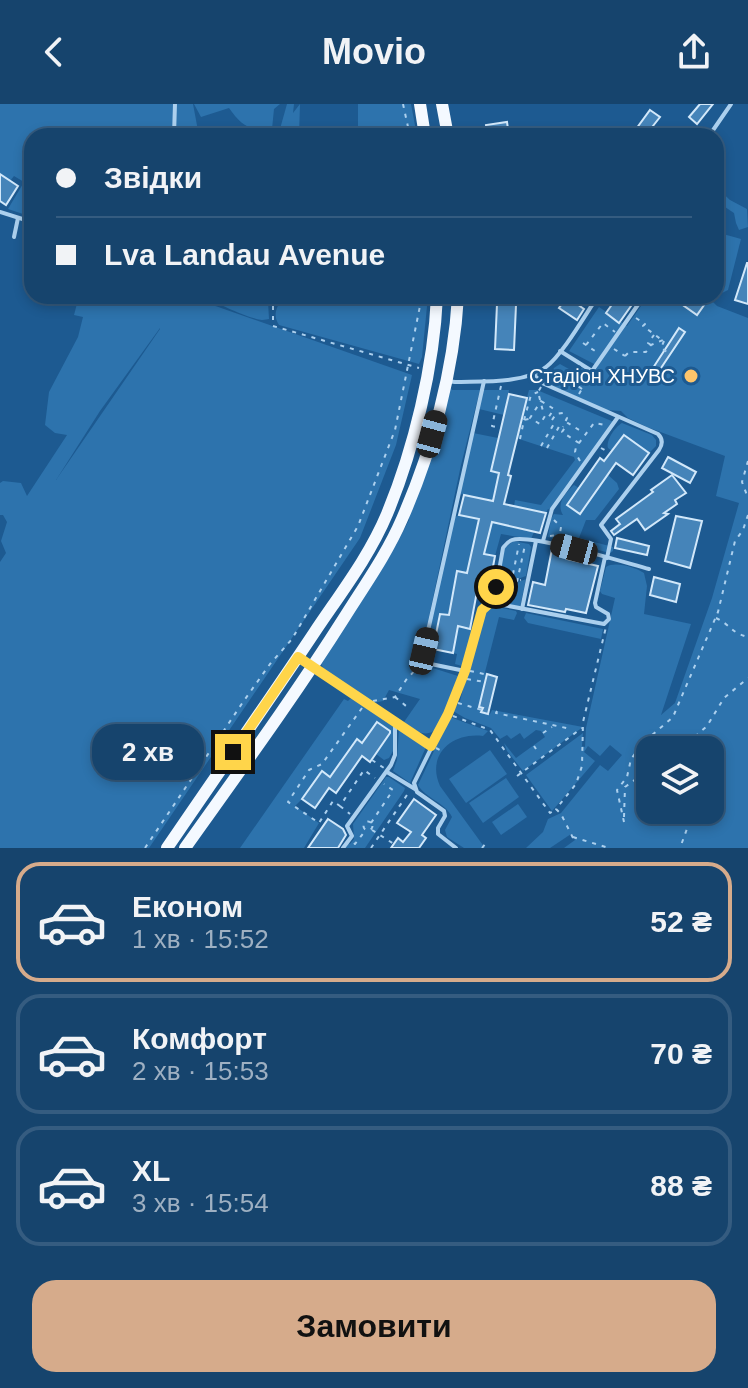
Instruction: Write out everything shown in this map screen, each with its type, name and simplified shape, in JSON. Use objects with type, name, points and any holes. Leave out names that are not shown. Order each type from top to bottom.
[{"type":"main road","points":[[420,104],[424,128]]},
{"type":"main road","points":[[442,104],[446,128]]},
{"type":"main road","points":[[167,848],[357,571],[387,516],[408,456],[428,370],[437,304]]},
{"type":"main road","points":[[185,848],[313,666],[402,521],[425,461],[446,381],[457,304]]},
{"type":"main road","points":[[428,370],[446,381]]},
{"type":"lane","points":[[174,128],[175,104]]},
{"type":"lane","points":[[714,128],[731,104]]},
{"type":"lane","points":[[0,212],[24,220]]},
{"type":"lane","points":[[14,237],[18,218]]},
{"type":"lane","points":[[446,381],[502,381],[533,374],[547,366],[560,351],[592,304]]},
{"type":"lane","points":[[560,351],[592,371],[639,304]]},
{"type":"lane","points":[[494,599],[498,604],[600,625],[607,622],[607,612],[595,603],[611,539],[601,525],[662,444],[658,434],[543,383],[533,374]]},
{"type":"lane","points":[[465,670],[421,662],[484,381]]},
{"type":"lane","points":[[544,539],[552,509],[580,461],[597,446],[618,417]]},
{"type":"lane","points":[[414,788],[453,702],[482,610],[494,599],[503,548],[510,541],[544,539],[649,569]]},
{"type":"lane","points":[[522,609],[536,541]]},
{"type":"lane","points":[[298,657],[431,746]]},
{"type":"lane","points":[[343,848],[352,836],[347,826],[395,755],[395,722]]},
{"type":"lane","points":[[387,771],[444,811],[438,834],[456,848]]},
{"type":"path","points":[[403,104],[408,128]]},
{"type":"path","points":[[273,304],[273,326],[428,370]]},
{"type":"path","points":[[145,848],[243,702],[292,639],[358,526],[395,430],[420,304]]},
{"type":"path","points":[[631,315],[663,340]]},
{"type":"path","points":[[602,357],[585,344],[603,323],[618,334]]},
{"type":"path","points":[[651,345],[648,343],[655,334]]},
{"type":"path","points":[[610,346],[625,356],[629,352],[646,352],[651,345],[663,340]]},
{"type":"path","points":[[663,340],[665,342],[661,348],[670,354]]},
{"type":"path","points":[[577,398],[592,371]]},
{"type":"path","points":[[582,389],[574,383],[582,372],[589,377]]},
{"type":"path","points":[[492,426],[502,381]]},
{"type":"path","points":[[520,439],[531,395],[538,392],[543,383]]},
{"type":"path","points":[[538,392],[550,419],[579,443]]},
{"type":"path","points":[[524,420],[530,418],[541,401]]},
{"type":"path","points":[[541,401],[554,409],[541,446]]},
{"type":"path","points":[[530,418],[540,424],[556,414],[563,413],[567,418],[547,448]]},
{"type":"path","points":[[476,423],[501,428]]},
{"type":"path","points":[[562,427],[568,423],[585,434]]},
{"type":"path","points":[[580,461],[575,452],[594,423],[610,428]]},
{"type":"path","points":[[582,439],[610,453]]},
{"type":"path","points":[[748,461],[742,482],[748,498]]},
{"type":"path","points":[[651,736],[673,717],[715,618],[735,541],[747,523],[748,515]]},
{"type":"path","points":[[551,516],[561,527]]},
{"type":"path","points":[[544,539],[559,534],[563,522]]},
{"type":"path","points":[[514,583],[516,561],[523,539]]},
{"type":"path","points":[[495,589],[510,594],[521,562],[523,539]]},
{"type":"path","points":[[516,561],[521,562]]},
{"type":"path","points":[[495,589],[529,576]]},
{"type":"path","points":[[715,618],[726,623],[735,634],[748,637]]},
{"type":"path","points":[[448,714],[490,730],[550,813],[576,784],[582,766],[583,727],[607,622]]},
{"type":"path","points":[[371,829],[371,823],[393,790],[364,770],[340,806],[333,801],[319,823],[288,802],[309,770],[322,764],[366,703],[395,697],[421,662]]},
{"type":"path","points":[[465,670],[484,674]]},
{"type":"path","points":[[462,678],[485,682]]},
{"type":"path","points":[[696,736],[707,726],[724,698],[748,678]]},
{"type":"path","points":[[395,697],[406,706]]},
{"type":"path","points":[[453,702],[482,710]]},
{"type":"path","points":[[497,711],[571,729]]},
{"type":"path","points":[[543,733],[557,725]]},
{"type":"path","points":[[517,776],[583,727]]},
{"type":"path","points":[[636,752],[631,759],[627,777],[617,790],[624,822],[625,787],[636,779]]},
{"type":"path","points":[[372,760],[387,771]]},
{"type":"path","points":[[371,848],[414,788]]},
{"type":"path","points":[[556,809],[573,837],[609,848]]},
{"type":"path","points":[[349,839],[355,844],[365,830],[365,823],[371,823]]},
{"type":"path","points":[[680,848],[690,824]]},
{"type":"path","points":[[365,830],[371,829],[394,844]]},
{"type":"path","points":[[482,848],[486,843]]},
{"type":"shaded area","points":[[0,104],[193,104],[198,128],[24,128],[24,182],[14,176],[10,181],[0,173]]},
{"type":"shaded area","points":[[194,104],[280,104],[274,109],[272,128],[247,126],[229,108],[201,117]]},
{"type":"shaded area","points":[[287,104],[294,104],[293,113],[300,104],[299,128],[280,128]]},
{"type":"shaded area","points":[[358,104],[411,104],[416,128],[358,128]]},
{"type":"shaded area","points":[[24,182],[24,214],[8,209]]},
{"type":"shaded area","points":[[724,194],[747,209],[748,227],[739,230],[734,213],[724,206]]},
{"type":"shaded area","points":[[724,234],[741,239],[728,290],[724,292]]},
{"type":"shaded area","points":[[77,304],[210,304],[412,375],[396,445],[360,538],[149,848],[0,848],[0,562],[6,553],[1,541],[7,522],[0,515],[0,483],[21,483],[27,496],[67,435],[55,433],[45,425],[49,392],[78,337],[83,317],[74,315]],"holes":[[[160,328],[56,480],[100,411]]]},
{"type":"shaded area","points":[[220,304],[268,304],[269,319],[262,320]]},
{"type":"shaded area","points":[[279,304],[427,304],[422,357],[419,364],[279,325],[276,310]]},
{"type":"shaded area","points":[[642,304],[681,304],[697,315],[705,304],[715,304],[748,318],[748,848],[564,848],[575,840],[571,834],[550,848],[526,848],[543,832],[548,819],[561,813],[600,765],[608,771],[622,755],[610,745],[600,756],[588,746],[584,752],[595,761],[552,811],[526,775],[583,733],[582,746],[585,747],[586,728],[615,598],[600,591],[606,567],[625,566],[644,573],[647,586],[644,614],[691,624],[661,715],[675,703],[712,598],[739,503],[716,496],[725,456],[647,427],[621,411],[606,410],[551,385],[547,380],[560,364],[576,373],[580,367],[593,374],[598,366],[569,351],[599,307],[627,326]]},
{"type":"shaded area","points":[[450,386],[452,390],[480,390],[422,650],[455,517],[479,519],[467,573],[457,572],[449,615],[439,614],[432,657],[423,654],[420,664],[458,676],[441,724],[432,732],[423,733],[404,722],[420,699],[389,690],[383,701],[373,703],[325,671],[320,662],[409,520],[407,513]]},
{"type":"shaded area","points":[[483,390],[509,390],[504,415],[479,409]]},
{"type":"shaded area","points":[[529,390],[537,390],[614,422],[552,511],[548,509],[546,513],[514,506],[515,500],[541,505],[575,460],[574,457],[516,438]]},
{"type":"shaded area","points":[[622,423],[652,435],[656,446],[649,453],[624,435],[612,451],[608,448],[608,441]]},
{"type":"shaded area","points":[[473,433],[498,438],[491,471],[499,473],[493,501],[460,494]]},
{"type":"shaded area","points":[[608,475],[619,489],[595,520],[586,520],[579,538],[613,547],[613,551],[610,553],[548,537],[551,519],[554,514],[563,515],[561,503],[571,488],[574,485],[579,488],[567,505],[580,513]]},
{"type":"shaded area","points":[[492,522],[534,532],[531,539],[501,534],[495,556],[484,554]]},
{"type":"shaded area","points":[[513,541],[531,547],[526,576],[500,585],[504,549]]},
{"type":"shaded area","points":[[526,579],[520,607],[497,601],[497,587],[514,586]]},
{"type":"shaded area","points":[[493,606],[517,613],[514,620],[499,617],[485,672],[487,675],[479,707],[483,708],[482,712],[490,714],[492,710],[583,727],[523,771],[504,743],[516,758],[545,737],[541,731],[536,730],[524,739],[520,733],[511,739],[507,735],[500,739],[491,728],[453,711],[460,701],[483,612]]},
{"type":"shaded area","points":[[526,613],[603,629],[601,639],[528,623],[524,618]]},
{"type":"shaded area","points":[[458,627],[472,630],[462,666],[455,664],[457,654],[453,653]]},
{"type":"shaded area","points":[[352,697],[393,725],[393,751],[389,758],[384,760],[376,754],[391,732],[377,722],[362,743],[356,740],[330,777],[322,771],[295,806],[319,823],[304,848],[240,848],[344,699],[348,701]]},
{"type":"shaded area","points":[[450,717],[488,731],[483,736],[452,742],[439,756],[436,765],[440,786],[485,848],[464,848],[447,837],[445,830],[452,817],[418,785]]},
{"type":"shaded area","points":[[399,729],[426,747],[410,783],[393,771],[397,760]]},
{"type":"shaded area","points":[[490,750],[507,774],[466,803],[449,779]]},
{"type":"shaded area","points":[[386,777],[405,788],[404,791],[365,848],[343,848],[354,839],[353,824]]},
{"type":"shaded area","points":[[506,778],[519,797],[483,823],[469,803]]},
{"type":"shaded area","points":[[518,804],[527,817],[501,835],[492,822]]},
{"type":"building","points":[[700,104],[713,104],[697,124],[689,117]]},
{"type":"building","points":[[650,110],[660,117],[651,128],[637,128]]},
{"type":"building","points":[[507,122],[508,128],[486,128],[486,125]]},
{"type":"building","points":[[0,174],[18,186],[6,205],[0,201]]},
{"type":"building","points":[[748,263],[748,304],[735,300]]},
{"type":"building","points":[[497,304],[516,305],[514,350],[495,349]]},
{"type":"building","points":[[562,304],[577,304],[584,309],[577,320],[559,308]]},
{"type":"building","points":[[612,304],[632,304],[619,323],[606,313]]},
{"type":"building","points":[[681,304],[705,304],[697,315]]},
{"type":"building","points":[[679,328],[685,332],[657,374],[651,371]]},
{"type":"building","points":[[509,394],[527,398],[504,504],[546,513],[540,533],[492,522],[484,554],[495,556],[489,588],[478,586],[470,629],[458,626],[453,653],[433,649],[440,614],[449,615],[457,571],[467,573],[479,519],[459,515],[464,495],[493,501],[499,473],[491,471]]},
{"type":"building","points":[[624,435],[649,453],[633,475],[616,463],[580,514],[567,505],[600,458],[604,461]]},
{"type":"building","points":[[668,457],[696,472],[690,483],[662,468]]},
{"type":"building","points":[[672,475],[686,493],[664,513],[668,514],[645,530],[637,519],[614,535],[611,531],[620,524],[616,519]]},
{"type":"building","points":[[676,516],[702,521],[690,568],[665,561]]},
{"type":"building","points":[[617,538],[649,546],[647,555],[615,548]]},
{"type":"building","points":[[552,549],[569,552],[567,559],[598,566],[586,613],[528,605],[533,582],[545,585]]},
{"type":"building","points":[[654,577],[680,584],[676,602],[650,595]]},
{"type":"building","points":[[487,674],[497,677],[488,714],[481,712],[483,708],[479,707]]},
{"type":"building","points":[[377,722],[390,733],[370,762],[362,756],[336,793],[329,788],[315,808],[302,799],[322,771],[330,777],[357,739],[362,743]]},
{"type":"building","points":[[414,799],[436,815],[422,835],[426,838],[419,848],[391,848],[398,838],[403,842],[411,832],[397,823]]},
{"type":"building","points":[[328,819],[343,829],[346,835],[338,848],[308,848]]},
{"type":"place","name":"Стадіон ХНУВС","points":[[691,376]]},
{"type":"route","points":[[233,752],[298,657],[431,746],[465,671],[482,610],[494,599],[496,587]]}]
